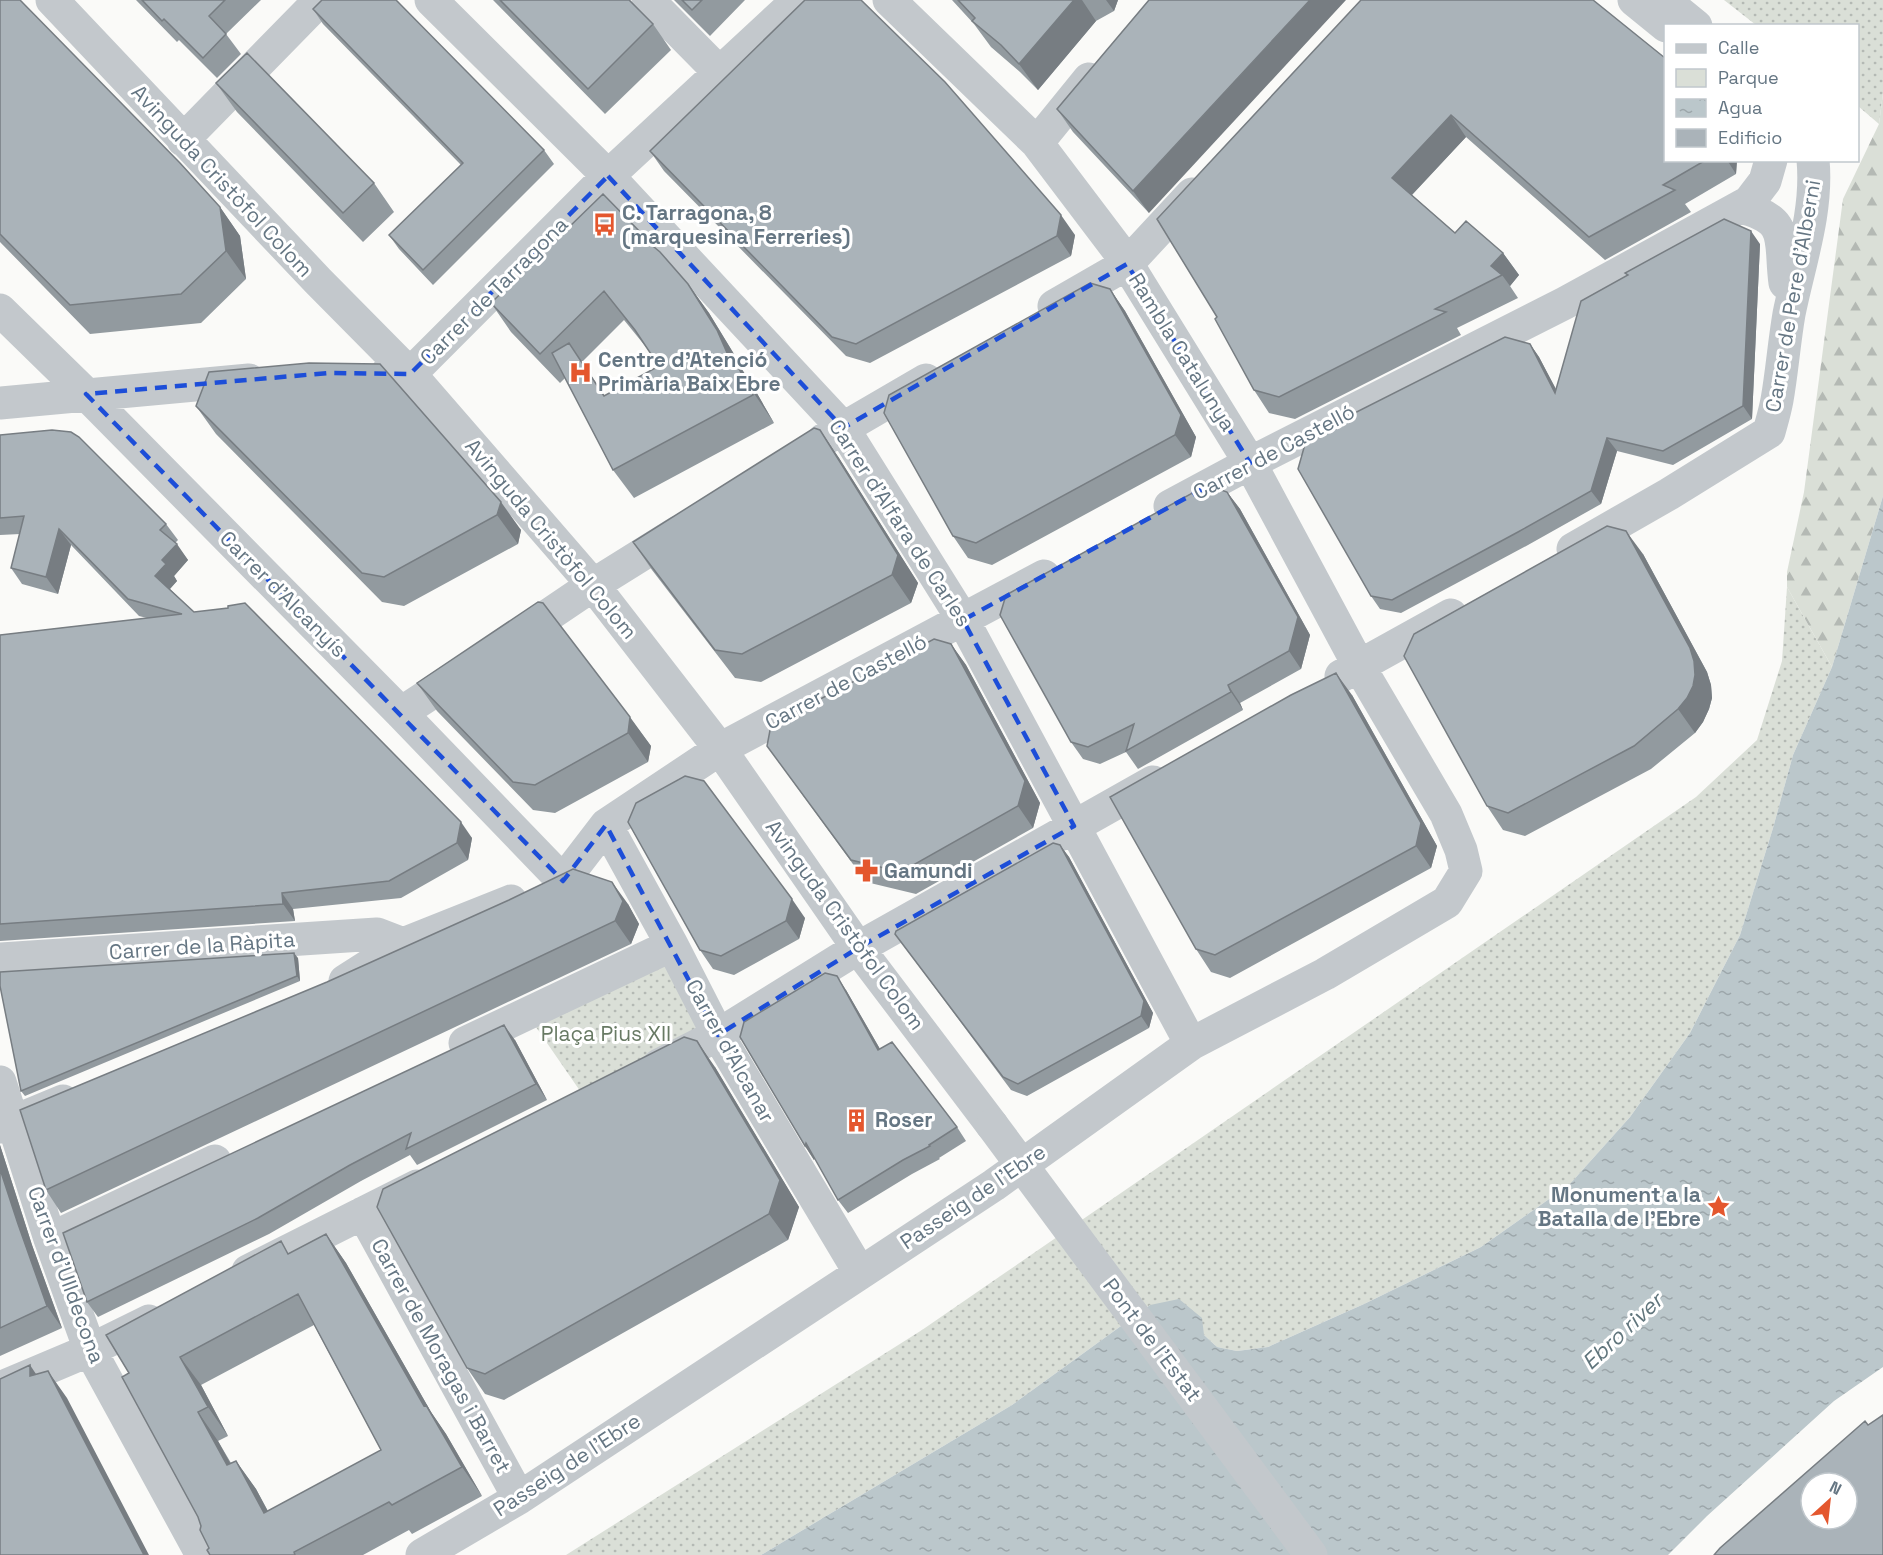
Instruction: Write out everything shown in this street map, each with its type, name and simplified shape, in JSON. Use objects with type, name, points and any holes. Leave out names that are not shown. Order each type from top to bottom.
[{"type":"street","name":"Avinguda Cristòfol Colom","points":[[52,0],[342,307],[410,374],[593,585],[720,749],[858,948],[992,1125]]},
{"type":"street","points":[[183,140],[320,0]]},
{"type":"street","name":"Carrer d'Alfara de Carles","points":[[431,0],[608,176],[843,428],[963,620],[1191,1044]]},
{"type":"street","points":[[648,0],[720,73]]},
{"type":"street","name":"Carrer de Tarragona","points":[[362,373],[410,374],[608,176],[798,0]]},
{"type":"street","name":"Rambla Catalunya","points":[[890,0],[1037,143],[1127,264],[1250,463],[1359,666],[1446,814]]},
{"type":"street","points":[[1634,0],[1664,24]]},
{"type":"street","points":[[1664,0],[1694,24]]},
{"type":"street","points":[[1037,143],[1109,54]]},
{"type":"street","name":"Carrer de Castelló","points":[[1148,519],[1250,463],[1565,303],[1749,202],[1765,181],[1770,162]]},
{"type":"street","name":"Carrer de Pere d'Alberni","points":[[1545,564],[1669,494],[1769,432],[1777,401],[1789,314],[1810,216],[1815,178],[1813,162]]},
{"type":"street","points":[[1026,322],[1127,264],[1209,176]]},
{"type":"street","points":[[1740,207],[1760,212],[1774,223],[1782,238],[1783,272],[1789,314]]},
{"type":"street","name":"Carrer d'Alcanyís","points":[[0,310],[401,713],[563,881]]},
{"type":"street","points":[[803,453],[954,363]]},
{"type":"street","points":[[0,403],[282,377]]},
{"type":"street","points":[[401,713],[593,585],[703,516]]},
{"type":"street","name":"Carrer de Castelló","points":[[563,881],[606,825],[720,749],[1066,564]]},
{"type":"street","points":[[1318,688],[1473,604]]},
{"type":"street","points":[[638,1076],[718,1035],[858,948],[1176,769]]},
{"type":"street","name":"Passeig de l'Ebre","points":[[422,1555],[519,1498],[994,1185],[1191,1044],[1325,974],[1447,902],[1466,871],[1461,850],[1446,814]]},
{"type":"street","name":"Carrer d'Alcanar","points":[[606,825],[718,1035],[860,1274]]},
{"type":"street","points":[[314,996],[335,987],[403,944],[563,881]]},
{"type":"street","name":"Carrer de la Ràpita","points":[[0,959],[377,934],[403,944]]},
{"type":"street","points":[[441,1055],[672,945]]},
{"type":"street","name":"Carrer d'Ulldecona","points":[[0,1082],[6,1124],[90,1350],[202,1555]]},
{"type":"street","points":[[6,1124],[87,1090]]},
{"type":"street","name":"Pont de l'Estat","points":[[992,1125],[1311,1555]]},
{"type":"street","points":[[50,1239],[245,1147]]},
{"type":"street","points":[[226,1282],[448,1170]]},
{"type":"street","name":"Carrer de Moragas i Barret","points":[[363,1213],[519,1498]]},
{"type":"street","points":[[0,1388],[90,1350],[174,1308]]},
{"type":"highlighted area","points":[[608,176],[843,428],[1127,264],[1250,463],[963,620],[1074,826],[858,948],[718,1035],[606,825],[563,881],[86,394],[328,373],[410,374]]},
{"type":"green space","points":[[1724,0],[1883,0],[1883,93],[1879,124],[1859,107],[1859,24],[1755,24]]},
{"type":"green space","points":[[1883,93],[1883,496],[1832,667],[1787,587],[1787,572],[1804,492],[1843,199],[1879,124]]},
{"type":"green space","points":[[1787,587],[1832,667],[1793,755],[1740,935],[1690,1033],[1630,1117],[1569,1185],[1481,1247],[1364,1304],[1268,1347],[1237,1351],[1217,1347],[1204,1335],[1150,1305],[1012,1405],[761,1555],[566,1555],[922,1330],[1696,797],[1757,740],[1782,661]]},
{"type":"green space","name":"Plaça Pius XII","points":[[672,945],[718,1035],[587,1101],[527,1014]]},
{"type":"water","name":"Ebro river","points":[[1883,496],[1883,1367],[1834,1401],[1707,1516],[1668,1555],[761,1555],[1012,1405],[1150,1305],[1179,1299],[1202,1318],[1204,1335],[1217,1347],[1237,1351],[1268,1347],[1364,1304],[1481,1247],[1569,1185],[1630,1117],[1690,1033],[1740,935],[1793,755],[1832,667]]},
{"type":"building","points":[[0,0],[20,0],[180,163],[220,207],[226,251],[181,294],[70,305],[0,234]]},
{"type":"building","points":[[142,0],[225,0],[209,16],[226,34],[203,58]]},
{"type":"building","points":[[322,0],[396,0],[544,150],[423,270],[389,235],[463,163],[313,9]]},
{"type":"building","points":[[500,0],[629,0],[653,24],[588,89]]},
{"type":"building","points":[[682,0],[702,0],[692,10]]},
{"type":"building","points":[[805,0],[861,0],[945,82],[1061,215],[1057,236],[856,344],[832,337],[650,151]]},
{"type":"building","points":[[958,0],[1074,0],[1019,64],[1001,45],[972,21],[975,18]]},
{"type":"building","points":[[1149,0],[1310,0],[1133,191],[1057,109]]},
{"type":"building","points":[[1361,0],[1593,0],[1664,57],[1664,162],[1703,162],[1663,185],[1675,190],[1589,237],[1451,115],[1392,178],[1455,233],[1466,221],[1503,253],[1491,266],[1502,275],[1435,309],[1446,312],[1279,397],[1254,390],[1215,319],[1217,317],[1157,219]]},
{"type":"building","points":[[247,53],[374,183],[343,213],[216,83]]},
{"type":"building","points":[[603,194],[688,284],[753,395],[613,470],[552,353],[569,343],[604,396],[659,366],[635,330],[604,291],[540,354],[491,303]]},
{"type":"building","points":[[1724,219],[1751,231],[1743,406],[1663,451],[1607,438],[1591,491],[1392,600],[1371,596],[1298,469],[1307,437],[1505,337],[1530,344],[1555,393],[1581,301],[1628,275],[1625,273]]},
{"type":"building","points":[[1090,283],[1110,289],[1181,415],[1175,435],[976,543],[953,536],[884,413],[889,395]]},
{"type":"building","points":[[309,363],[380,364],[501,502],[497,515],[384,577],[362,573],[196,406],[209,372]]},
{"type":"building","points":[[814,428],[820,430],[898,555],[892,575],[742,654],[715,650],[633,542]]},
{"type":"building","points":[[52,430],[71,432],[79,437],[166,524],[160,530],[177,544],[162,560],[166,564],[155,576],[194,612],[228,608],[228,606],[245,603],[461,822],[457,843],[389,881],[282,893],[283,904],[0,924],[0,635],[182,614],[128,599],[59,529],[46,577],[11,568],[24,516],[0,518],[0,435]]},
{"type":"building","points":[[1207,485],[1227,492],[1298,617],[1289,651],[1228,685],[1231,692],[1126,751],[1134,724],[1088,747],[1071,742],[1000,615],[1006,595]]},
{"type":"building","points":[[1607,526],[1626,531],[1690,648],[1694,661],[1693,686],[1678,709],[1634,746],[1508,813],[1487,806],[1404,656],[1414,634]]},
{"type":"building","points":[[538,602],[543,603],[630,717],[628,733],[535,785],[513,782],[417,683]]},
{"type":"building","points":[[934,639],[951,644],[1025,781],[1018,806],[901,872],[851,860],[767,746],[771,725]]},
{"type":"building","points":[[1336,673],[1421,823],[1416,846],[1215,955],[1196,949],[1110,797],[1291,695]]},
{"type":"building","points":[[685,776],[704,781],[792,899],[786,921],[721,956],[700,950],[628,822],[636,803]]},
{"type":"building","points":[[1053,843],[1060,845],[1144,1001],[1141,1016],[1018,1084],[1003,1077],[895,934],[896,931]]},
{"type":"building","points":[[573,869],[612,882],[623,901],[615,921],[46,1190],[20,1110],[327,982]]},
{"type":"building","points":[[294,953],[297,976],[21,1091],[0,986],[0,972]]},
{"type":"building","name":"Roser","points":[[825,973],[837,976],[878,1050],[892,1042],[957,1127],[930,1146],[838,1200],[806,1143],[805,1146],[740,1037],[744,1022]]},
{"type":"building","points":[[504,1025],[536,1084],[406,1149],[411,1133],[258,1218],[87,1302],[63,1233]]},
{"type":"building","points":[[684,1037],[697,1041],[780,1180],[769,1214],[485,1374],[467,1368],[377,1207],[383,1189]]},
{"type":"building","points":[[0,1169],[47,1306],[0,1328]]},
{"type":"building","points":[[326,1234],[424,1406],[426,1405],[462,1467],[392,1505],[389,1502],[294,1552],[295,1555],[210,1555],[200,1530],[198,1517],[122,1377],[129,1373],[106,1335],[281,1241],[288,1254]],"holes":[[[298,1294],[381,1450],[264,1513],[236,1461],[227,1465],[198,1412],[208,1407],[180,1357]]]},
{"type":"building","points":[[30,1365],[30,1376],[48,1371],[144,1555],[0,1555],[0,1379]]},
{"type":"building","points":[[1883,1415],[1883,1555],[1714,1555],[1799,1479],[1799,1531],[1859,1531],[1859,1471],[1808,1471],[1865,1421],[1868,1425]]},
{"type":"place","name":"C. Tarragona, 8 (marquesina Ferreries)","points":[[604,225]]},
{"type":"place","name":"Centre d'Atenció Primària Baix Ebre","points":[[580,372]]},
{"type":"place","name":"Gamundi","points":[[866,871]]},
{"type":"place","name":"Roser","points":[[857,1120]]},
{"type":"place","name":"Monument a la Batalla de l’Ebre","points":[[1719,1207]]}]
